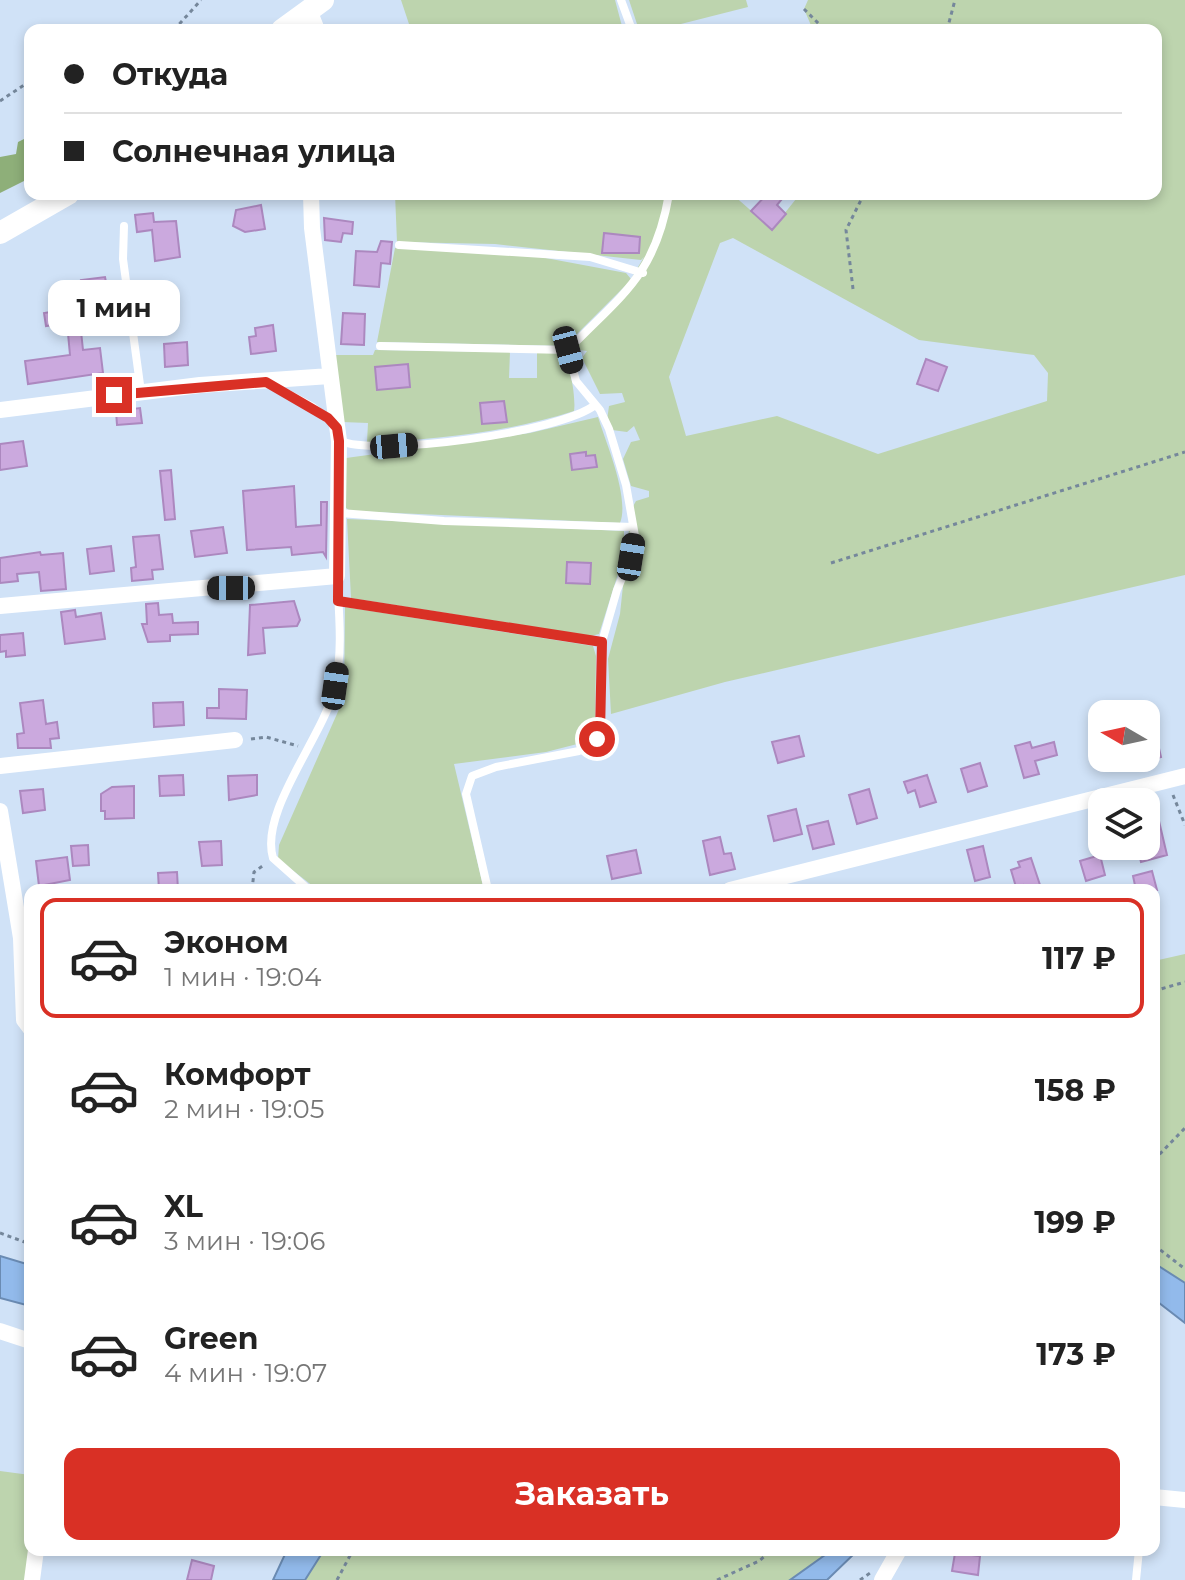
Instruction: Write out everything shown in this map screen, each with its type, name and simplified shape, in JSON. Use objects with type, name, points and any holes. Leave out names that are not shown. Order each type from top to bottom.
[{"type":"main road","points":[[294,24],[316,13]]},
{"type":"main road","points":[[0,233],[58,200]]},
{"type":"street","points":[[0,606],[337,576],[340,513],[338,435],[311,200]]},
{"type":"street","points":[[0,410],[141,392],[330,376]]},
{"type":"street","points":[[0,766],[235,740]]},
{"type":"street","points":[[754,884],[1185,776]]},
{"type":"street","points":[[0,811],[24,927]]},
{"type":"street","points":[[0,1331],[24,1339]]},
{"type":"street","points":[[1160,1498],[1185,1500]]},
{"type":"street","points":[[32,1580],[35,1556]]},
{"type":"street","points":[[882,1580],[896,1556]]},
{"type":"lane","points":[[621,0],[630,24]]},
{"type":"lane","points":[[380,346],[568,350],[643,273],[664,223],[668,200]]},
{"type":"lane","points":[[124,226],[123,259],[141,392]]},
{"type":"lane","points":[[399,245],[590,257],[643,273]]},
{"type":"lane","points":[[487,884],[466,794],[468,783],[481,771],[579,751],[597,739],[600,733],[602,642],[617,590],[631,557],[633,527],[626,485],[609,429],[576,381],[568,350]]},
{"type":"lane","points":[[266,382],[313,407],[338,435],[377,448],[487,435],[564,420],[595,405]]},
{"type":"lane","points":[[340,513],[444,521],[633,527]]},
{"type":"lane","points":[[302,884],[273,858],[270,836],[328,712],[335,686],[340,635],[337,576]]},
{"type":"lane","points":[[338,601],[602,642]]},
{"type":"lane","points":[[1136,1580],[1138,1556]]},
{"type":"path","points":[[179,24],[201,0]]},
{"type":"path","points":[[949,24],[955,0]]},
{"type":"path","points":[[804,9],[819,24]]},
{"type":"path","points":[[0,101],[24,85]]},
{"type":"path","points":[[853,289],[846,230],[861,200]]},
{"type":"path","points":[[831,563],[1185,452]]},
{"type":"path","points":[[235,740],[266,737],[309,750]]},
{"type":"path","points":[[1167,780],[1185,825]]},
{"type":"path","points":[[253,884],[254,872],[273,858]]},
{"type":"path","points":[[1160,989],[1185,982]]},
{"type":"path","points":[[1160,1154],[1185,1128]]},
{"type":"path","points":[[0,1233],[24,1242]]},
{"type":"path","points":[[1160,1250],[1185,1269]]},
{"type":"path","points":[[337,1580],[350,1556]]},
{"type":"path","points":[[717,1580],[765,1556]]},
{"type":"green space","points":[[401,0],[615,0],[621,24],[409,24]]},
{"type":"green space","points":[[629,0],[746,0],[748,7],[681,24],[637,24]]},
{"type":"green space","points":[[808,0],[1185,0],[1185,575],[725,682],[611,714],[608,659],[620,614],[631,510],[636,501],[649,497],[649,491],[631,486],[623,459],[631,442],[640,440],[634,426],[627,432],[612,430],[607,420],[609,406],[625,402],[622,393],[600,394],[582,358],[587,351],[571,349],[627,284],[565,346],[377,342],[395,248],[535,256],[626,273],[631,279],[644,257],[641,260],[495,244],[397,242],[395,200],[739,200],[772,229],[795,200],[1162,200],[1162,24],[810,24],[804,9]],"holes":[[[733,238],[919,340],[1034,355],[1048,373],[1047,401],[878,454],[777,416],[686,436],[669,377],[720,243]]]},
{"type":"green space","points":[[24,139],[24,181],[0,193],[0,157],[16,154],[18,142]]},
{"type":"green space","points":[[375,350],[510,352],[509,378],[537,378],[537,353],[558,353],[569,371],[574,411],[472,434],[367,442],[368,423],[342,422],[335,355],[373,355]]},
{"type":"green space","points":[[598,417],[620,485],[620,523],[350,511],[345,507],[346,458],[530,433]]},
{"type":"green space","points":[[347,519],[624,531],[624,555],[599,634],[591,636],[351,598]]},
{"type":"green space","points":[[345,607],[593,646],[596,656],[595,725],[589,741],[546,752],[454,764],[483,884],[310,884],[278,859],[279,845],[344,698]]},
{"type":"green space","points":[[1185,954],[1185,1283],[1160,1267],[1160,960]]},
{"type":"green space","points":[[0,1471],[24,1474],[24,1556],[29,1556],[26,1580],[0,1580]]},
{"type":"green space","points":[[320,1556],[824,1556],[790,1580],[305,1580]]},
{"type":"water","points":[[0,1256],[24,1263],[24,1304],[0,1298]]},
{"type":"water","points":[[1160,1267],[1185,1283],[1185,1323],[1160,1304]]},
{"type":"water","points":[[284,1556],[320,1556],[305,1580],[273,1580]]},
{"type":"water","points":[[824,1556],[852,1556],[827,1580],[790,1580]]},
{"type":"building","points":[[761,200],[781,200],[777,205],[786,214],[772,230],[751,211]]},
{"type":"building","points":[[261,205],[265,229],[245,232],[233,226],[236,210]]},
{"type":"building","points":[[153,213],[154,222],[176,221],[180,257],[155,261],[152,230],[137,232],[135,215]]},
{"type":"building","points":[[324,218],[353,222],[352,234],[343,233],[341,242],[325,240]]},
{"type":"building","points":[[604,233],[640,237],[639,253],[602,253]]},
{"type":"building","points":[[381,241],[392,242],[390,264],[381,263],[379,287],[354,285],[356,251],[377,252]]},
{"type":"building","points":[[105,277],[109,298],[100,299],[101,304],[85,306],[81,280]]},
{"type":"building","points":[[78,303],[83,350],[100,348],[103,373],[28,384],[25,361],[70,355],[67,323],[46,326],[44,313],[57,311],[57,306]]},
{"type":"building","points":[[343,313],[365,314],[364,345],[341,344]]},
{"type":"building","points":[[273,325],[276,351],[251,354],[249,337],[256,336],[255,328]]},
{"type":"building","points":[[187,342],[188,365],[165,367],[164,344]]},
{"type":"building","points":[[926,359],[947,367],[938,391],[917,384]]},
{"type":"building","points":[[408,364],[410,387],[377,390],[375,367]]},
{"type":"building","points":[[504,401],[507,422],[482,424],[480,403]]},
{"type":"building","points":[[140,408],[142,423],[117,425],[116,411]]},
{"type":"building","points":[[23,441],[27,466],[0,470],[0,444]]},
{"type":"building","points":[[586,452],[586,456],[595,455],[597,467],[572,470],[570,454]]},
{"type":"building","points":[[171,470],[175,519],[165,520],[160,471]]},
{"type":"building","points":[[294,486],[296,527],[321,525],[321,502],[327,502],[326,557],[323,552],[292,555],[291,547],[247,550],[243,491]]},
{"type":"building","points":[[223,527],[227,553],[195,557],[191,531]]},
{"type":"building","points":[[159,535],[163,569],[152,570],[153,579],[132,581],[131,568],[136,567],[133,537]]},
{"type":"building","points":[[111,546],[114,571],[90,574],[87,549]]},
{"type":"building","points":[[40,552],[41,555],[63,553],[66,589],[41,591],[39,572],[17,574],[18,581],[0,583],[0,558]]},
{"type":"building","points":[[567,562],[591,563],[590,584],[566,583]]},
{"type":"building","points":[[294,601],[300,620],[297,626],[263,628],[265,653],[248,655],[250,605]]},
{"type":"building","points":[[158,603],[159,615],[172,614],[173,623],[198,622],[198,634],[170,635],[170,641],[148,642],[142,624],[147,624],[146,604]]},
{"type":"building","points":[[75,610],[76,617],[101,613],[105,639],[65,644],[61,612]]},
{"type":"building","points":[[23,633],[25,655],[6,657],[6,651],[0,652],[0,635]]},
{"type":"building","points":[[219,689],[247,690],[246,719],[207,718],[207,708],[219,708]]},
{"type":"building","points":[[43,700],[46,724],[57,722],[59,738],[50,739],[51,748],[18,748],[17,734],[24,733],[20,703]]},
{"type":"building","points":[[183,702],[184,725],[154,727],[153,703]]},
{"type":"building","points":[[799,736],[804,756],[778,763],[772,742]]},
{"type":"building","points":[[1030,742],[1032,748],[1054,742],[1057,755],[1035,761],[1039,774],[1024,778],[1015,746]]},
{"type":"building","points":[[980,763],[987,786],[968,792],[961,769]]},
{"type":"building","points":[[183,775],[184,795],[160,796],[159,776]]},
{"type":"building","points":[[257,775],[257,795],[229,800],[228,776]]},
{"type":"building","points":[[927,775],[936,802],[920,807],[915,790],[908,793],[904,782]]},
{"type":"building","points":[[134,786],[134,818],[105,819],[105,811],[101,811],[101,794],[112,787]]},
{"type":"building","points":[[43,789],[45,810],[23,813],[20,791]]},
{"type":"building","points":[[869,789],[877,818],[857,824],[849,795]]},
{"type":"building","points":[[796,809],[802,834],[774,841],[768,816]]},
{"type":"building","points":[[828,821],[834,844],[813,849],[807,826]]},
{"type":"building","points":[[1160,825],[1167,855],[1160,857]]},
{"type":"building","points":[[720,837],[724,854],[731,853],[735,869],[710,875],[703,841]]},
{"type":"building","points":[[221,841],[222,865],[202,866],[199,842]]},
{"type":"building","points":[[88,845],[89,865],[73,866],[71,846]]},
{"type":"building","points":[[983,846],[990,877],[975,881],[967,850]]},
{"type":"building","points":[[636,850],[641,873],[612,879],[607,856]]},
{"type":"building","points":[[67,857],[70,880],[39,884],[36,861]]},
{"type":"building","points":[[1031,858],[1040,884],[1015,884],[1011,870],[1020,867],[1018,862]]},
{"type":"building","points":[[1101,860],[1105,875],[1086,881],[1080,861]]},
{"type":"building","points":[[1152,871],[1155,884],[1135,884],[1133,876]]},
{"type":"building","points":[[177,872],[178,884],[159,884],[158,873]]},
{"type":"building","points":[[954,1556],[980,1556],[978,1575],[952,1571]]},
{"type":"building","points":[[192,1560],[214,1566],[211,1580],[187,1580]]},
{"type":"route","points":[[114,395],[242,381],[266,382],[313,407],[337,428],[339,441],[338,601],[602,642],[600,733],[597,739]]}]
